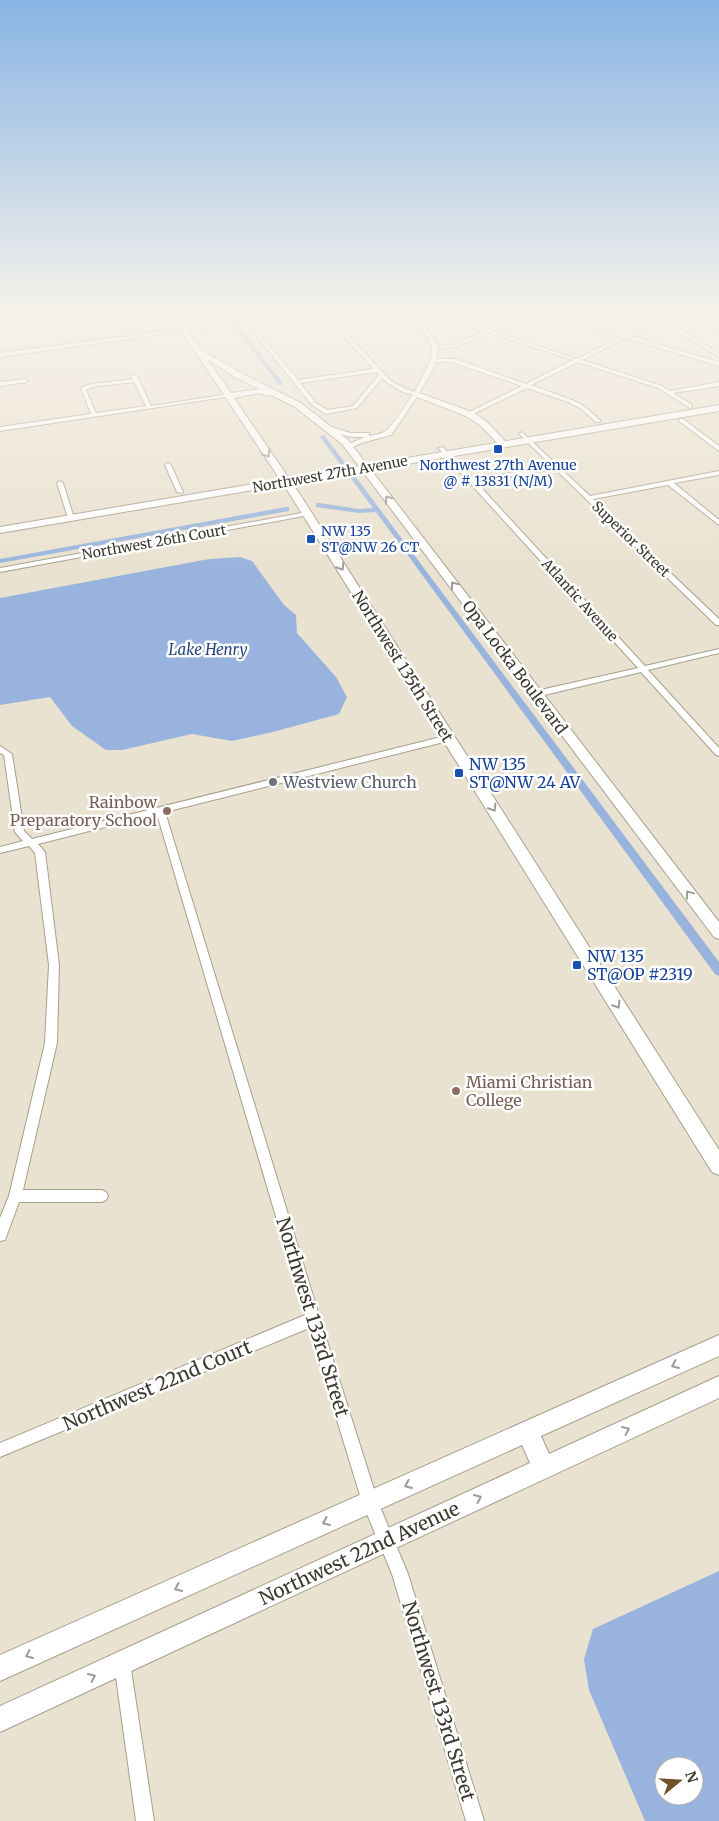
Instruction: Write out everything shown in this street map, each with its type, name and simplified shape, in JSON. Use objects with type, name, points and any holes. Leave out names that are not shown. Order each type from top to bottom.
[{"type":"main road","name":"Northwest 135th Street","points":[[232,400],[307,514],[719,1166]]},
{"type":"main road","points":[[279,400],[312,418],[318,419]]},
{"type":"main road","name":"Opa Locka Boulevard","points":[[288,400],[318,419],[350,447],[359,465],[719,933]]},
{"type":"main road","name":"Northwest 27th Avenue","points":[[526,437],[598,421],[719,401]]},
{"type":"main road","name":"Northwest 27th Avenue","points":[[0,522],[70,514],[501,441],[626,424],[719,408]]},
{"type":"main road","points":[[626,424],[719,418]]},
{"type":"main road","name":"Northwest 27th Avenue","points":[[0,530],[180,492],[284,478]]},
{"type":"main road","points":[[0,1668],[719,1345]]},
{"type":"main road","name":"Northwest 22nd Avenue","points":[[0,1719],[719,1387]]},
{"type":"main road","points":[[528,1431],[543,1468]]},
{"type":"street","points":[[88,400],[94,416]]},
{"type":"street","points":[[145,400],[149,407]]},
{"type":"street","points":[[0,429],[200,400]]},
{"type":"street","points":[[311,400],[326,412],[349,410],[361,400]]},
{"type":"street","points":[[350,447],[355,442],[379,437],[390,432],[411,400]]},
{"type":"street","points":[[431,400],[469,414],[483,423],[501,441]]},
{"type":"street","points":[[469,414],[498,400]]},
{"type":"street","points":[[566,400],[575,403],[598,421]]},
{"type":"street","points":[[681,400],[690,406]]},
{"type":"street","points":[[680,420],[719,449]]},
{"type":"street","points":[[331,429],[351,435],[366,435],[377,433],[396,422]]},
{"type":"street","name":"Superior Street","points":[[526,437],[719,623]]},
{"type":"street","name":"Atlantic Avenue","points":[[444,451],[719,753]]},
{"type":"street","points":[[168,466],[180,492]]},
{"type":"street","points":[[472,481],[555,467]]},
{"type":"street","points":[[588,498],[719,474]]},
{"type":"street","points":[[60,483],[70,514]]},
{"type":"street","points":[[670,483],[719,523]]},
{"type":"street","name":"Northwest 26th Court","points":[[0,570],[307,514]]},
{"type":"street","points":[[536,694],[719,651]]},
{"type":"street","points":[[0,850],[449,738]]},
{"type":"street","points":[[0,1235],[15,1196],[51,1042],[54,965],[40,852],[20,832],[8,754],[2,749]]},
{"type":"street","name":"Northwest 133rd Street","points":[[160,810],[370,1502],[400,1574],[475,1821]]},
{"type":"street","points":[[15,1196],[102,1196]]},
{"type":"street","name":"Northwest 22nd Court","points":[[0,1450],[313,1319]]},
{"type":"street","points":[[122,1663],[145,1821]]},
{"type":"water","name":"Lake Henry","points":[[240,557],[252,561],[284,605],[296,615],[297,633],[336,677],[347,697],[339,714],[232,741],[192,734],[122,750],[106,750],[72,726],[50,697],[0,705],[0,598],[209,559]]},
{"type":"water","points":[[719,1571],[719,1821],[645,1821],[589,1690],[584,1659],[593,1629]]},
{"type":"waterway","points":[[323,437],[378,510]]},
{"type":"waterway","points":[[319,505],[359,511],[378,510]]},
{"type":"waterway","points":[[0,561],[286,509]]},
{"type":"waterway","points":[[378,510],[719,971]]},
{"type":"place","name":"Northwest 27th Avenue @ # 13831 (N/M)","points":[[498,449]]},
{"type":"place","name":"NW 135 ST@NW 26 CT","points":[[311,539]]},
{"type":"place","name":"NW 135 ST@NW 24 AV","points":[[459,773]]},
{"type":"place","name":"Westview Church","points":[[273,782]]},
{"type":"place","name":"Rainbow Preparatory School","points":[[167,811]]},
{"type":"place","name":"NW 135 ST@OP #2319","points":[[577,965]]},
{"type":"place","name":"Miami Christian College","points":[[456,1091]]}]
